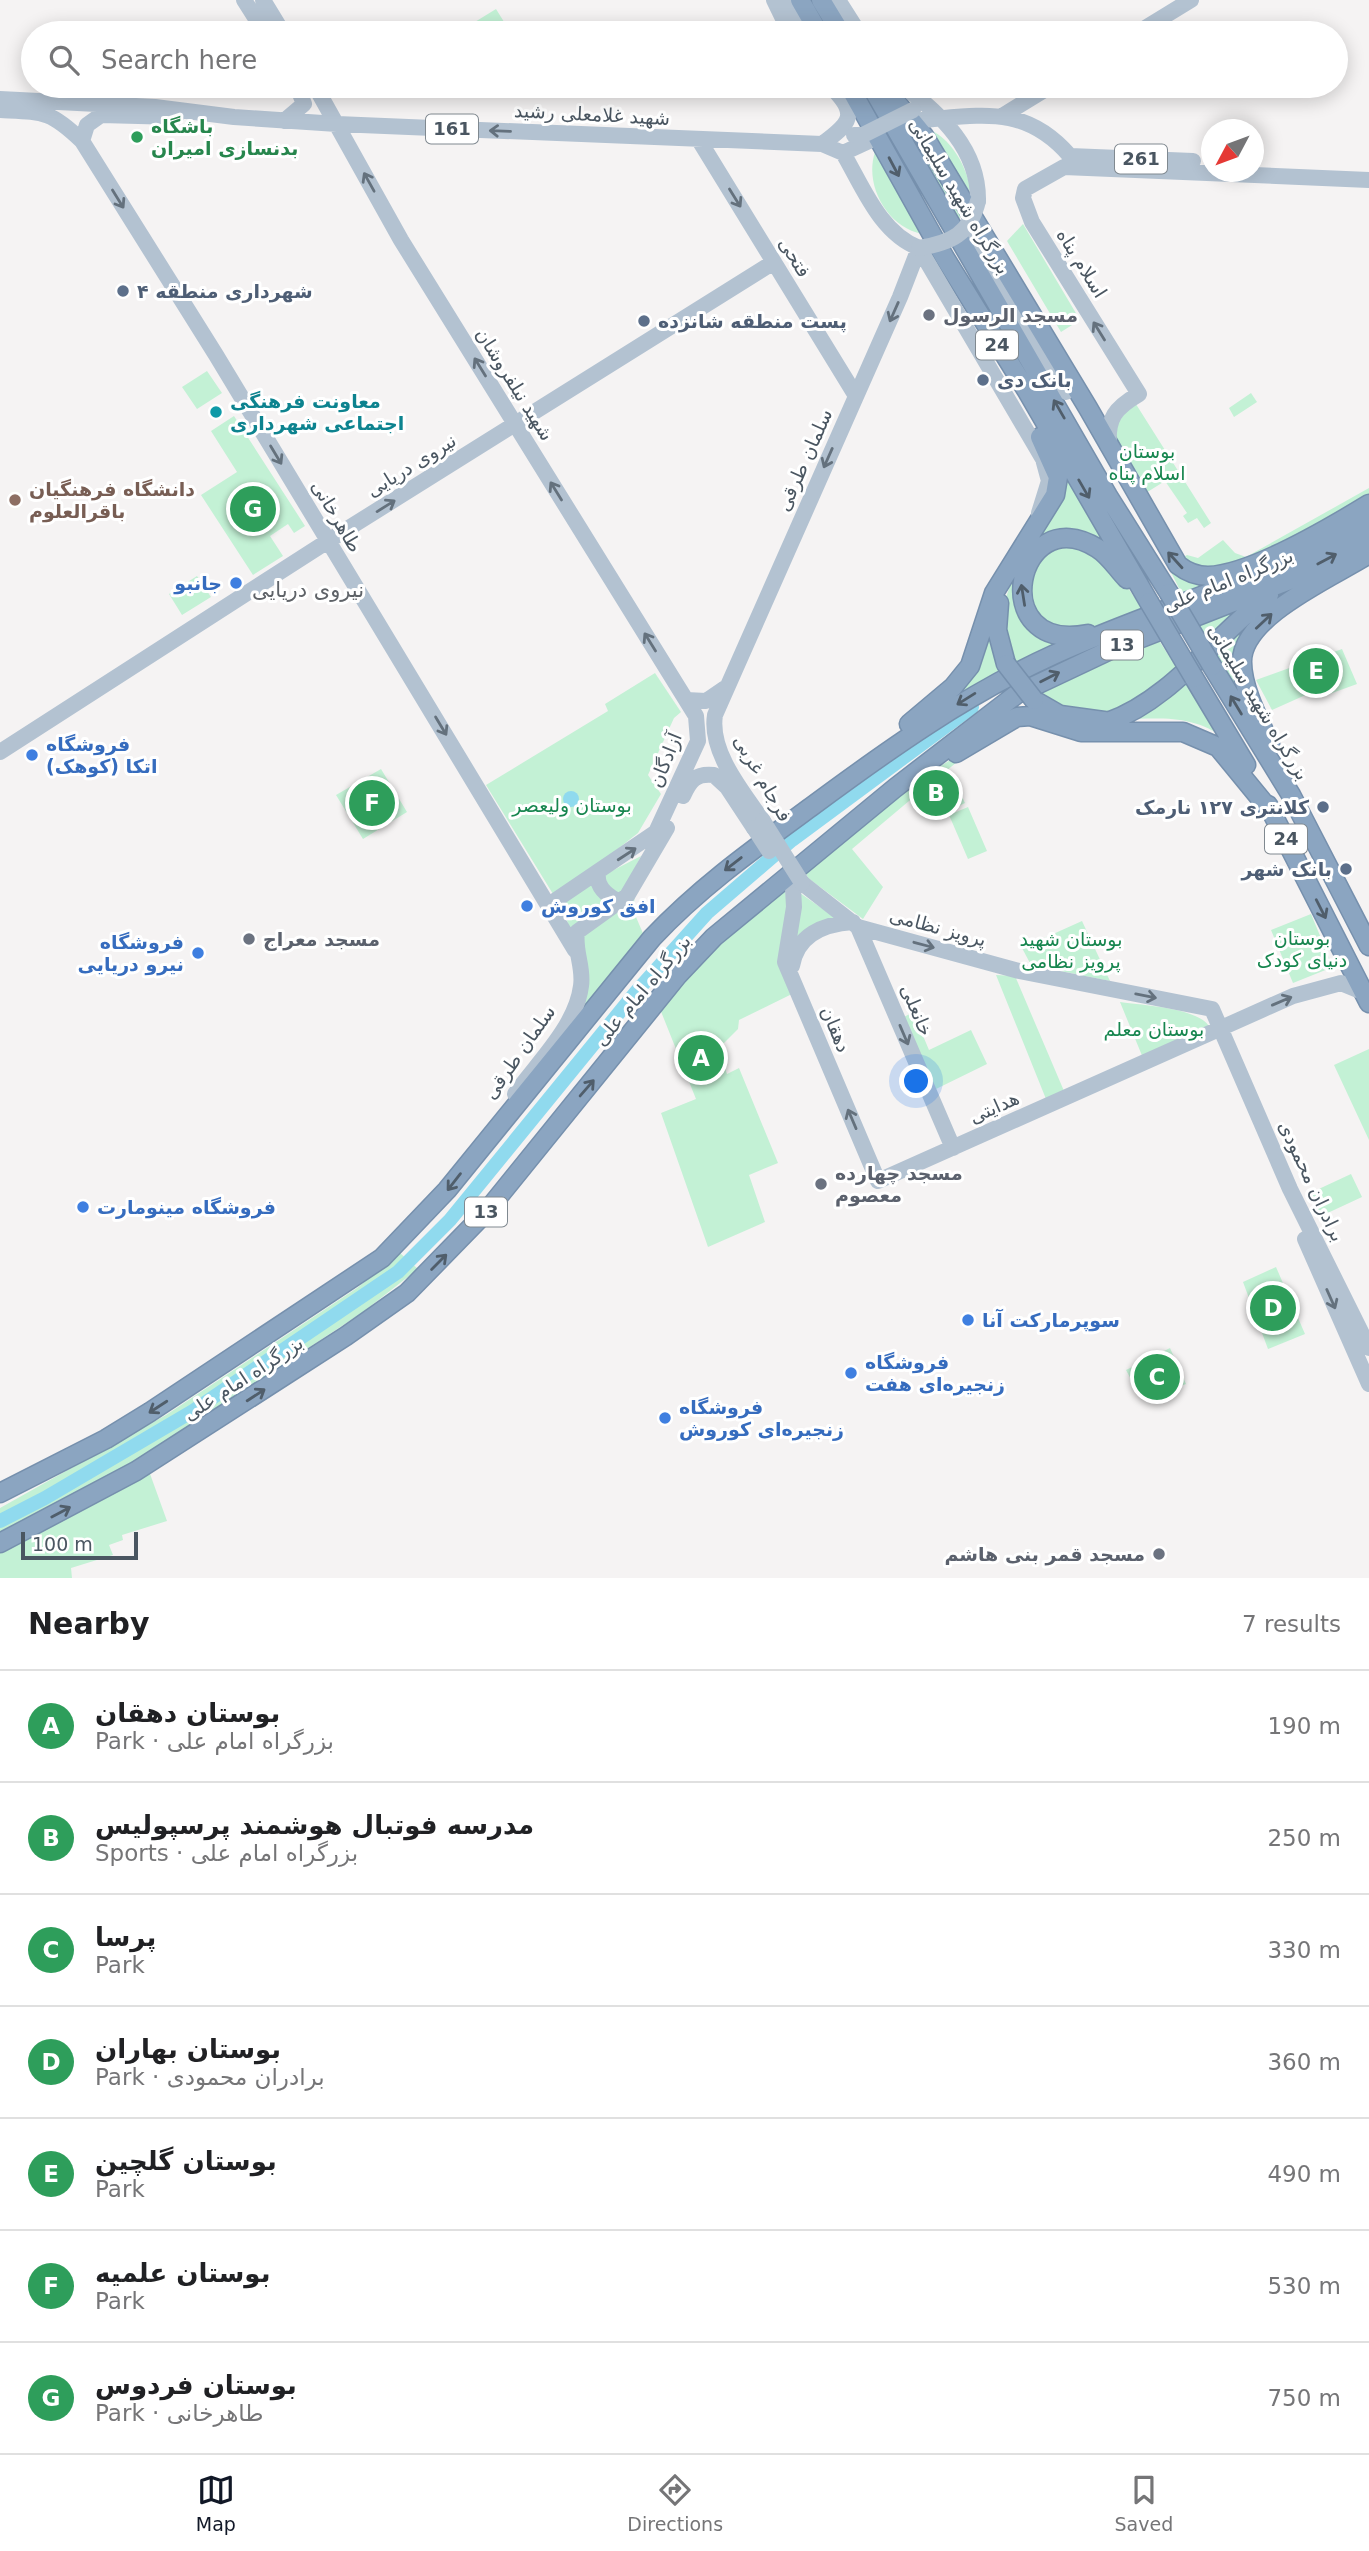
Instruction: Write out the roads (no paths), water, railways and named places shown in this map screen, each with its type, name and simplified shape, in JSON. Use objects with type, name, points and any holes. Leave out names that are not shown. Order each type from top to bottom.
[{"type":"highway","points":[[800,0],[813,21]]},
{"type":"highway","points":[[821,0],[834,21]]},
{"type":"highway","name":"24","points":[[849,98],[985,327],[1027,391],[1256,781],[1366,998]]},
{"type":"highway","name":"بزرگراه شهید سلیمانی","points":[[878,98],[1108,496],[1291,795],[1367,941]]},
{"type":"highway","points":[[893,98],[924,136],[1109,446],[1171,558],[1187,572],[1218,575],[1276,554],[1315,536],[1369,504]]},
{"type":"highway","points":[[848,779],[962,676],[975,654],[994,593],[1055,495],[1058,477],[985,327]]},
{"type":"highway","points":[[1066,391],[1147,541]]},
{"type":"highway","points":[[1121,470],[1169,593]]},
{"type":"highway","name":"بزرگراه امام علی","points":[[0,1493],[77,1455],[172,1398],[382,1258],[423,1218],[652,939],[683,905],[733,864],[911,734],[975,693],[1054,654],[1289,562],[1369,519]]},
{"type":"highway","name":"بزرگراه امام علی","points":[[0,1543],[136,1471],[346,1336],[407,1293],[486,1212],[697,954],[750,906],[895,788],[1017,694],[1051,676],[1287,581],[1369,536]]},
{"type":"highway","points":[[1116,629],[1068,636],[1039,626],[1026,610],[1020,594],[1023,573],[1035,553],[1062,540],[1095,547],[1149,602]]},
{"type":"highway","points":[[1291,795],[1250,691],[1242,663],[1243,651],[1250,636],[1266,618],[1369,554]]},
{"type":"highway","points":[[1008,573],[997,620],[1006,664],[1034,699],[1060,715],[1108,722],[1182,723],[1202,727],[1229,747],[1256,781]]},
{"type":"highway","points":[[1108,722],[1132,712],[1159,694],[1231,625],[1287,581]]},
{"type":"highway","points":[[895,788],[1017,717],[1030,716],[1082,732],[1167,731],[1194,735],[1208,741],[1226,755],[1273,814]]},
{"type":"highway","points":[[0,1485],[77,1455]]},
{"type":"main road","points":[[244,0],[257,21]]},
{"type":"main road","points":[[263,0],[276,21]]},
{"type":"main road","points":[[774,0],[784,21]]},
{"type":"main road","points":[[783,0],[800,21]]},
{"type":"main road","points":[[838,0],[851,21]]},
{"type":"main road","points":[[1157,21],[1191,0]]},
{"type":"main road","points":[[284,121],[304,104],[302,98]]},
{"type":"main road","name":"شهید نیلفروشان","points":[[322,98],[401,240],[686,700]]},
{"type":"main road","points":[[846,98],[856,135]]},
{"type":"main road","points":[[856,135],[843,153],[886,225],[906,243],[919,248],[943,245],[968,229],[978,201],[979,184],[970,156],[942,118],[918,110],[910,98]]},
{"type":"main road","points":[[1002,116],[1032,98]]},
{"type":"main road","points":[[1040,127],[1044,98]]},
{"type":"main road","name":"شهید غلامعلی رشید","points":[[0,99],[155,107],[234,117],[337,124],[822,144],[843,153]]},
{"type":"main road","points":[[0,110],[47,113],[82,141]]},
{"type":"main road","points":[[822,144],[863,135],[918,110]]},
{"type":"main road","name":"شهید غلامعلی رشید","points":[[82,141],[87,125],[101,115],[234,117]]},
{"type":"main road","name":"261","points":[[942,118],[1002,116],[1040,127],[1070,156],[1201,162]]},
{"type":"main road","name":"فتحی","points":[[699,140],[856,396]]},
{"type":"main road","name":"طاهرخانی","points":[[82,141],[550,904],[575,950]]},
{"type":"main road","points":[[715,166],[718,152],[725,141]]},
{"type":"main road","name":"261","points":[[1264,166],[1369,180]]},
{"type":"main road","name":"اسلام پناه","points":[[1109,446],[1110,419],[1118,408],[1137,392],[1026,212],[1023,198],[1025,189],[1065,167],[1289,171]]},
{"type":"main road","name":"261","points":[[1289,171],[1369,169]]},
{"type":"main road","points":[[968,229],[1066,391]]},
{"type":"main road","points":[[919,248],[1042,459],[1049,481],[1030,537]]},
{"type":"main road","name":"سلمان طرقی","points":[[726,688],[919,248]]},
{"type":"main road","name":"نیروی دریایی","points":[[0,752],[328,541],[774,262]]},
{"type":"main road","points":[[686,700],[706,701],[726,688]]},
{"type":"main road","name":"فرجام غربی","points":[[726,688],[713,727],[731,772],[758,825]]},
{"type":"main road","name":"آزادگان","points":[[550,904],[656,832],[691,761],[699,728],[686,700]]},
{"type":"main road","points":[[691,761],[705,754],[731,772]]},
{"type":"main road","name":"فرجام غربی","points":[[620,902],[627,896],[658,846],[692,779],[704,774],[714,775],[727,787],[758,825],[798,886]]},
{"type":"main road","points":[[575,950],[580,928],[620,902],[603,891],[597,879],[598,873]]},
{"type":"main road","points":[[798,886],[855,925]]},
{"type":"main road","name":"دهقان","points":[[798,886],[785,955],[792,979],[878,1181]]},
{"type":"main road","points":[[792,979],[794,956],[801,941],[824,928],[855,925]]},
{"type":"main road","name":"پرویز نظامی","points":[[855,925],[1019,971],[1212,1009]]},
{"type":"main road","name":"خانعلی","points":[[855,925],[953,1148]]},
{"type":"main road","name":"سلمان طرقی","points":[[472,1158],[571,1016],[582,983],[575,950]]},
{"type":"main road","name":"هدایتی","points":[[878,1181],[1293,996],[1341,984],[1366,998]]},
{"type":"main road","name":"برادران محمودی","points":[[1212,1009],[1369,1384]]},
{"type":"main road","name":"هدایتی","points":[[1126,1072],[1133,1073],[1209,1040],[1220,1044],[1287,1191]]},
{"type":"main road","name":"برادران محمودی","points":[[1287,1191],[1369,1348]]},
{"type":"water","points":[[571,791],[577,793],[577,805],[571,807],[565,805],[563,799],[565,793]]},
{"type":"waterway","points":[[0,1521],[45,1498],[193,1411],[398,1272],[450,1220],[636,992],[707,913],[792,840],[972,707]]},
{"type":"place","name":"باشگاه بدنسازی امیران","points":[[137,137]]},
{"type":"place","name":"شهرداری منطقه ۴","points":[[123,291]]},
{"type":"place","name":"مسجد الرسول","points":[[929,315]]},
{"type":"place","name":"پست منطقه شانزده","points":[[644,321]]},
{"type":"place","name":"بانک دی","points":[[983,380]]},
{"type":"place","name":"معاونت فرهنگی اجتماعی شهرداری","points":[[216,412]]},
{"type":"place","name":"دانشگاه فرهنگیان باقرالعلوم","points":[[15,500]]},
{"type":"place","name":"بوستان فردوس","points":[[253,509]]},
{"type":"place","name":"جانبو","points":[[236,583]]},
{"type":"place","name":"بوستان گلچین","points":[[1316,671]]},
{"type":"place","name":"فروشگاه اتکا (کوهک)","points":[[32,755]]},
{"type":"place","name":"مدرسه فوتبال هوشمند پرسپولیس","points":[[936,793]]},
{"type":"place","name":"بوستان علمیه","points":[[372,803]]},
{"type":"place","name":"کلانتری ۱۲۷ نارمک","points":[[1323,807]]},
{"type":"place","name":"بانک شهر","points":[[1346,869]]},
{"type":"place","name":"افق کوروش","points":[[527,906]]},
{"type":"place","name":"مسجد معراج","points":[[249,939]]},
{"type":"place","name":"فروشگاه نیرو دریایی","points":[[198,953]]},
{"type":"place","name":"بوستان دهقان","points":[[701,1058]]},
{"type":"place","name":"مسجد چهارده معصوم","points":[[821,1184]]},
{"type":"place","name":"فروشگاه مینومارت","points":[[83,1207]]},
{"type":"place","name":"بوستان بهاران","points":[[1273,1308]]},
{"type":"place","name":"سوپرمارکت آنا","points":[[968,1320]]},
{"type":"place","name":"فروشگاه زنجیره‌ای هفت","points":[[851,1373]]},
{"type":"place","name":"پرسا","points":[[1157,1377]]},
{"type":"place","name":"فروشگاه زنجیره‌ای کوروش","points":[[665,1418]]},
{"type":"place","name":"مسجد قمر بنی هاشم","points":[[1159,1554]]},
{"type":"district","name":"نیروی دریایی","points":[[308,590]]},
{"type":"park label","name":"بوستان اسلام پناه","points":[[1147,462]]},
{"type":"park label","name":"بوستان ولیعصر","points":[[572,805]]},
{"type":"park label","name":"بوستان دنیای کودک","points":[[1302,949]]},
{"type":"park label","name":"بوستان شهید پرویز نظامی","points":[[1071,950]]},
{"type":"park label","name":"بوستان معلم","points":[[1154,1029]]}]
